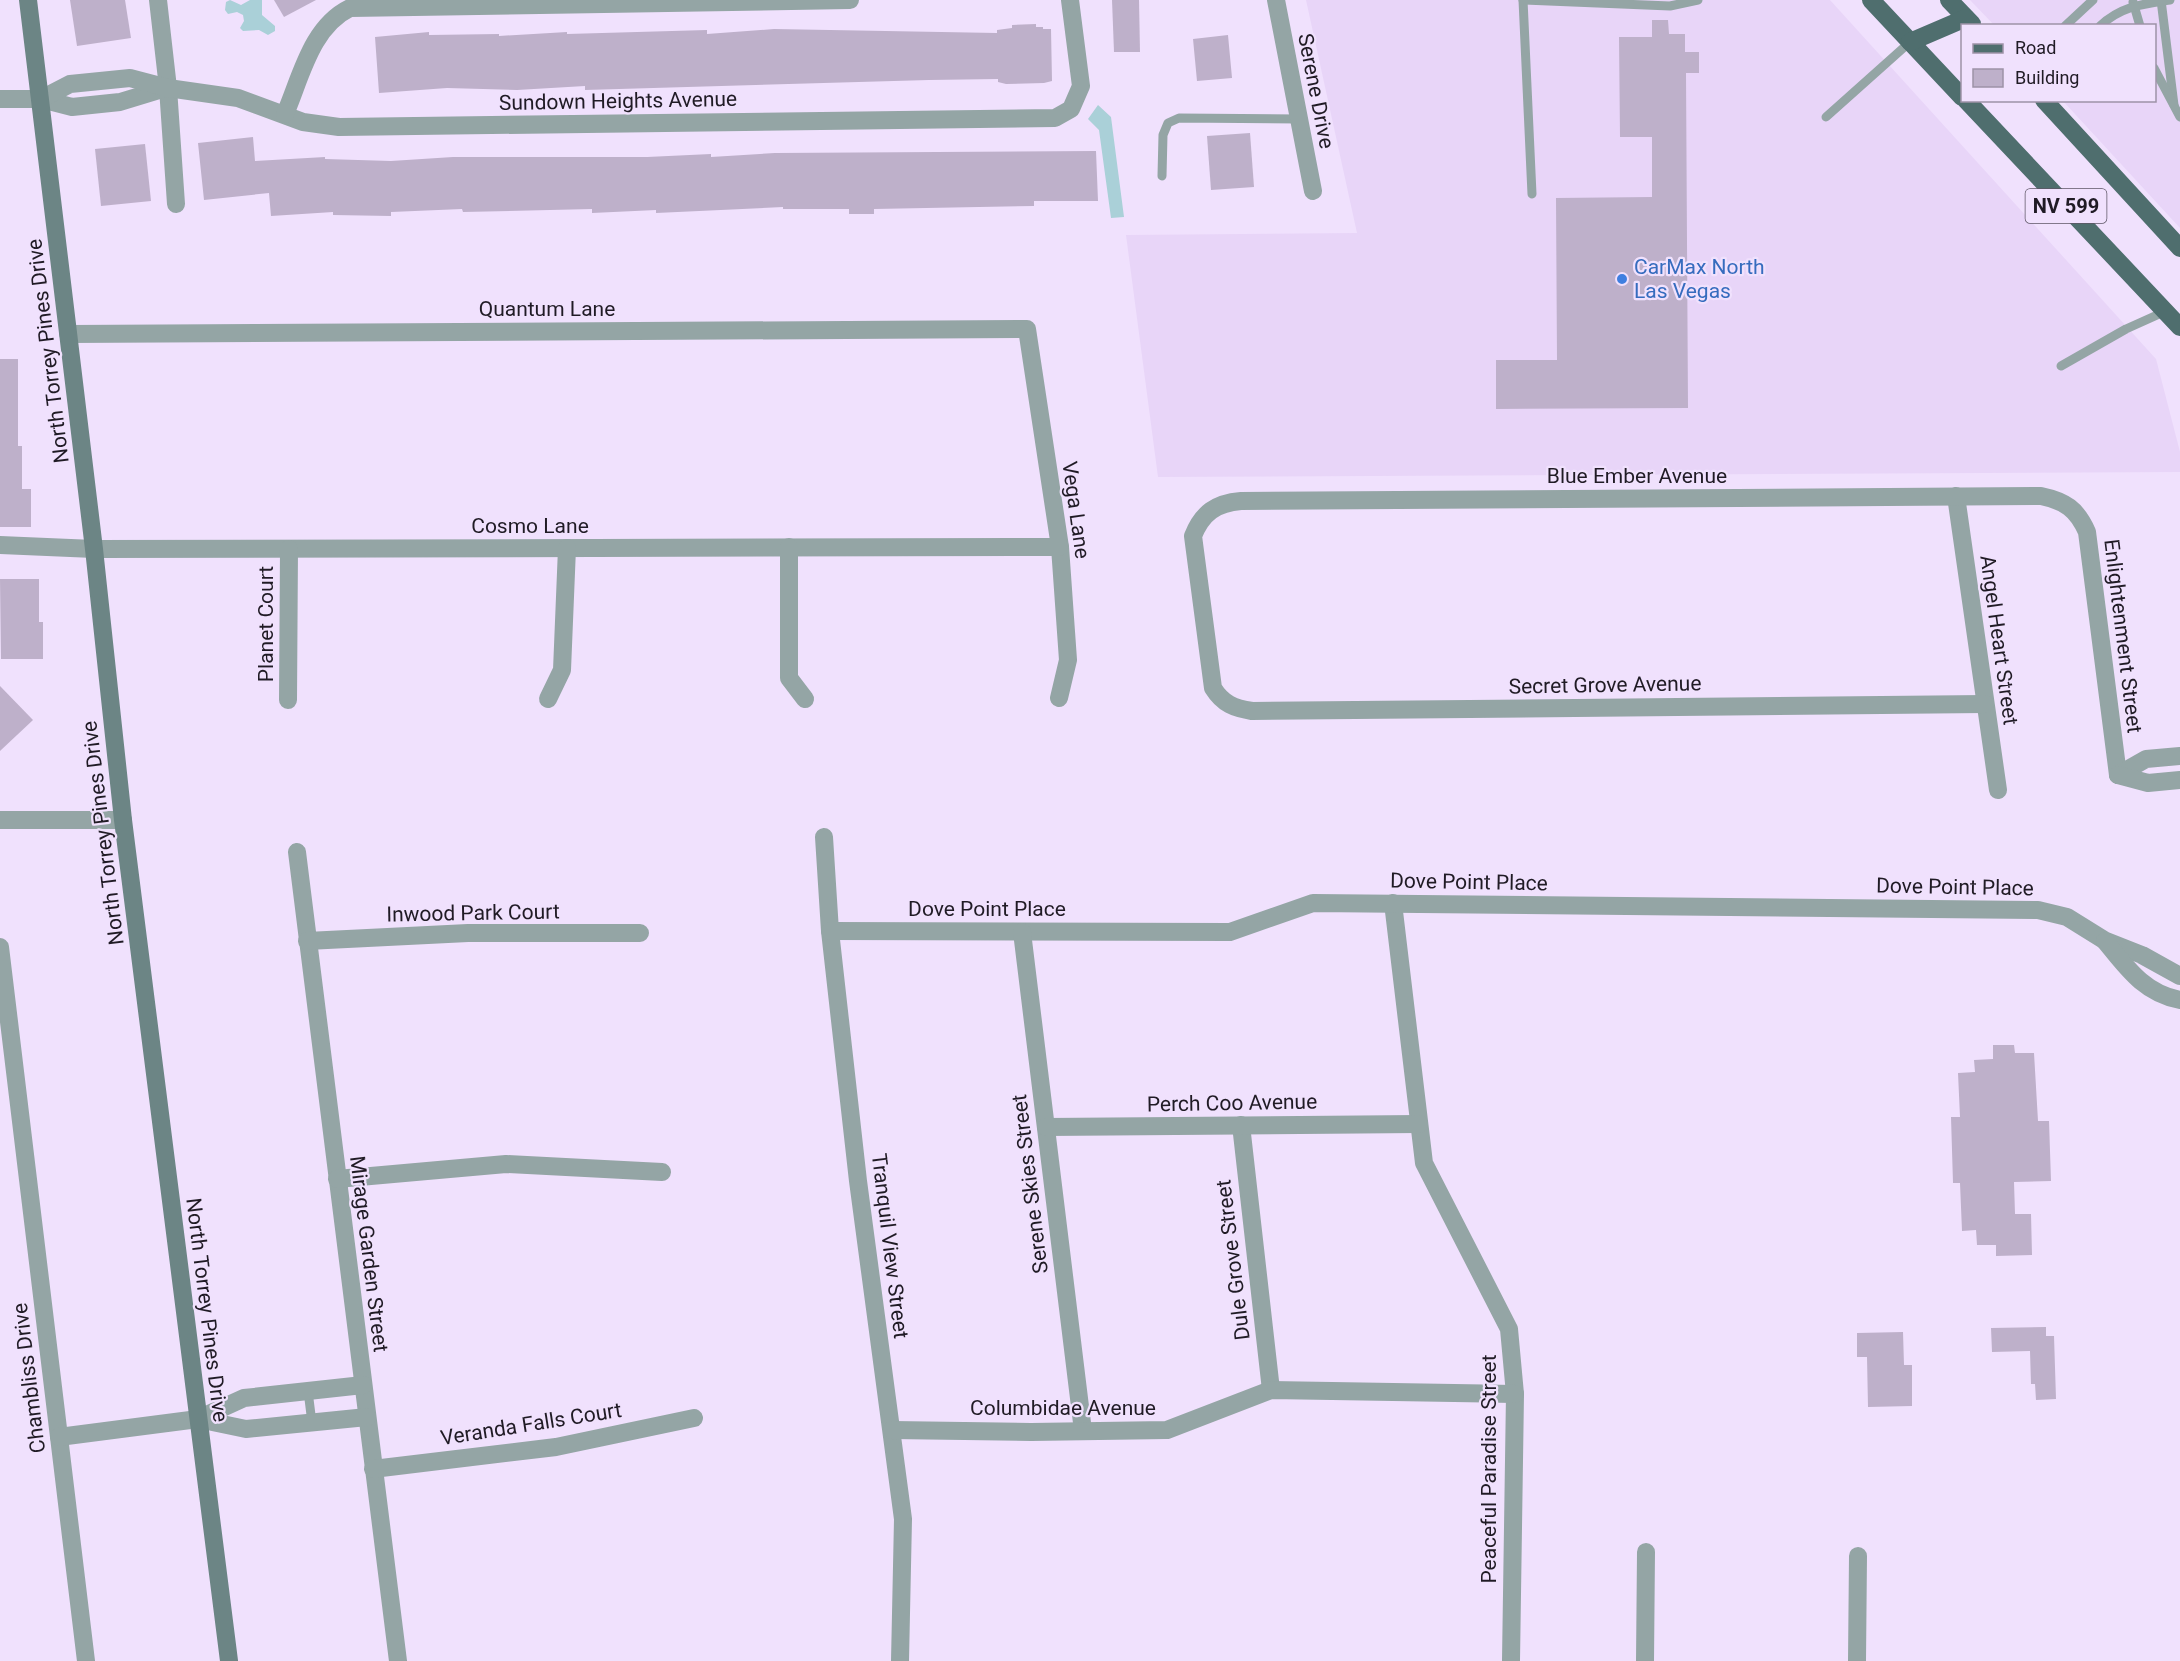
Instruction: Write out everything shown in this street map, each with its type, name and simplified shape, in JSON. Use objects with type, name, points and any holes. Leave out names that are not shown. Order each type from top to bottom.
[{"type":"main road","points":[[1871,0],[1961,96]]},
{"type":"main road","points":[[1949,0],[1970,22]]},
{"type":"main road","points":[[1910,42],[1961,25]]},
{"type":"main road","name":"NV 599","points":[[1968,102],[2180,327]]},
{"type":"main road","name":"NV 599","points":[[2046,102],[2180,248]]},
{"type":"street","name":"North Torrey Pines Drive","points":[[28,0],[94,549],[123,820],[229,1661]]},
{"type":"street","points":[[158,0],[168,87],[176,204]]},
{"type":"street","points":[[285,114],[319,35],[338,14],[350,8],[850,0]]},
{"type":"street","name":"Sundown Heights Avenue","points":[[41,99],[69,84],[129,78],[168,87],[238,98],[320,126],[339,127],[1055,118],[1071,109],[1081,86],[1070,0]]},
{"type":"street","name":"Serene Drive","points":[[1276,0],[1313,190]]},
{"type":"street","points":[[0,99],[41,99]]},
{"type":"street","name":"Quantum Lane","points":[[68,334],[1027,329]]},
{"type":"street","name":"Vega Lane","points":[[1027,329],[1060,547],[1068,660],[1059,698]]},
{"type":"street","name":"Blue Ember Avenue","points":[[1226,704],[1213,688],[1210,675],[1193,549],[1193,536],[1204,515],[1225,502],[2041,495],[2060,500],[2071,506]]},
{"type":"street","name":"Angel Heart Street","points":[[1956,496],[1998,790]]},
{"type":"street","name":"Enlightenment Street","points":[[2071,506],[2081,518],[2087,532],[2118,775],[2146,759],[2176,768]]},
{"type":"street","name":"Cosmo Lane","points":[[0,545],[94,549],[1060,547]]},
{"type":"street","points":[[548,699],[562,670],[567,548]]},
{"type":"street","points":[[789,548],[789,678],[805,699]]},
{"type":"street","name":"Planet Court","points":[[288,700],[289,549]]},
{"type":"street","name":"Secret Grove Avenue","points":[[1226,704],[1252,711],[1985,704]]},
{"type":"street","points":[[0,820],[123,820]]},
{"type":"street","name":"Tranquil View Street","points":[[824,837],[830,931],[858,1181],[903,1519],[900,1661]]},
{"type":"street","name":"Mirage Garden Street","points":[[297,852],[398,1661]]},
{"type":"street","name":"Dove Point Place","points":[[830,931],[1230,932],[1313,903],[2038,910],[2067,917],[2104,940],[2142,955],[2180,976]]},
{"type":"street","name":"Peaceful Paradise Street","points":[[1393,903],[1424,1163],[1509,1329],[1515,1394],[1511,1661]]},
{"type":"street","name":"Serene Skies Street","points":[[1022,932],[1083,1431]]},
{"type":"street","name":"Inwood Park Court","points":[[307,941],[468,933],[640,933]]},
{"type":"street","name":"Dove Point Place","points":[[2104,940],[2148,989],[2165,997],[2180,1000]]},
{"type":"street","name":"Chambliss Drive","points":[[0,947],[6,1043],[59,1437],[86,1661]]},
{"type":"street","name":"Perch Coo Avenue","points":[[1046,1127],[1419,1124]]},
{"type":"street","name":"Dule Grove Street","points":[[1240,1125],[1271,1390]]},
{"type":"street","points":[[337,1179],[506,1164],[662,1172]]},
{"type":"street","points":[[59,1437],[198,1419],[244,1398],[363,1385]]},
{"type":"street","name":"Columbidae Avenue","points":[[892,1430],[1167,1430],[1271,1390],[1515,1394]]},
{"type":"street","points":[[198,1419],[246,1430],[367,1417]]},
{"type":"street","name":"Veranda Falls Court","points":[[374,1469],[556,1447],[694,1418]]},
{"type":"street","points":[[1646,1661],[1647,1552]]},
{"type":"street","points":[[1857,1661],[1858,1556]]},
{"type":"lane","points":[[1532,194],[1523,0],[1670,6],[1698,0]]},
{"type":"lane","points":[[2067,24],[2093,0]]},
{"type":"lane","points":[[2102,24],[2114,13],[2133,3],[2164,0],[2174,105]]},
{"type":"lane","points":[[2133,3],[2139,24]]},
{"type":"lane","points":[[1826,117],[1910,42]]},
{"type":"lane","points":[[2156,72],[2180,117]]},
{"type":"lane","points":[[1162,176],[1163,135],[1168,123],[1179,118],[1299,119]]},
{"type":"lane","points":[[2061,366],[2126,329],[2166,311]]},
{"type":"lane","points":[[308,1391],[312,1423]]},
{"type":"shaded area","points":[[230,0],[241,5],[250,0],[262,0],[262,15],[275,26],[275,31],[268,35],[259,30],[243,31],[240,28],[244,21],[243,15],[237,12],[228,14],[225,10],[226,2]]},
{"type":"shaded area","points":[[1306,0],[1830,0],[2156,359],[2180,452],[2180,472],[1158,477],[1126,235],[1357,233]]},
{"type":"shaded area","points":[[1970,0],[2180,0],[2180,228],[2064,102],[2156,102],[2156,24],[1993,24]]},
{"type":"shaded area","points":[[1098,105],[1111,117],[1124,217],[1111,218],[1099,130],[1088,119]]},
{"type":"building","points":[[70,0],[125,0],[131,38],[77,46]]},
{"type":"building","points":[[274,0],[316,0],[284,17]]},
{"type":"building","points":[[1112,0],[1139,0],[1140,52],[1114,52]]},
{"type":"building","name":"CarMax North Las Vegas","points":[[1652,20],[1668,20],[1669,34],[1685,34],[1685,52],[1699,52],[1699,73],[1686,73],[1688,408],[1496,409],[1496,360],[1557,360],[1556,198],[1652,197],[1652,137],[1620,137],[1619,37],[1652,37]]},
{"type":"building","points":[[1036,24],[1036,27],[1051,29],[1052,81],[1044,83],[1006,84],[998,82],[998,79],[929,80],[585,90],[585,86],[517,90],[447,88],[379,93],[375,37],[429,32],[429,35],[499,34],[499,36],[567,32],[567,34],[707,30],[707,34],[774,29],[997,33],[997,30],[1012,28],[1012,25]]},
{"type":"building","points":[[1228,35],[1232,78],[1197,81],[1193,39]]},
{"type":"building","points":[[1250,133],[1254,187],[1211,190],[1207,136]]},
{"type":"building","points":[[253,137],[255,161],[325,157],[325,159],[391,161],[453,157],[647,157],[711,154],[711,157],[775,153],[1096,151],[1098,201],[1034,201],[1034,206],[874,209],[874,214],[849,214],[849,209],[783,209],[783,207],[656,213],[656,210],[592,213],[592,209],[463,212],[462,209],[391,212],[391,216],[333,215],[333,212],[271,216],[269,193],[204,200],[198,143]]},
{"type":"building","points":[[145,144],[151,201],[101,206],[95,149]]},
{"type":"building","points":[[0,359],[18,359],[18,446],[22,446],[22,489],[31,489],[31,527],[0,527]]},
{"type":"building","points":[[0,579],[39,579],[39,622],[43,622],[43,659],[1,659]]},
{"type":"building","points":[[0,686],[33,720],[0,751]]},
{"type":"building","points":[[1993,1045],[2014,1045],[2015,1053],[2034,1053],[2038,1121],[2049,1121],[2051,1181],[2014,1182],[2015,1214],[2031,1214],[2032,1255],[1996,1256],[1996,1245],[1977,1245],[1976,1230],[1962,1231],[1960,1183],[1953,1183],[1951,1117],[1960,1117],[1958,1073],[1975,1072],[1974,1060],[1993,1059]]},
{"type":"building","points":[[2046,1327],[2046,1336],[2054,1336],[2056,1399],[2036,1400],[2035,1384],[2031,1384],[2030,1351],[1992,1352],[1991,1328]]},
{"type":"building","points":[[1903,1332],[1904,1365],[1912,1365],[1912,1406],[1868,1407],[1867,1357],[1857,1357],[1857,1333]]},
{"type":"place","name":"CarMax North Las Vegas","points":[[1622,279]]}]
